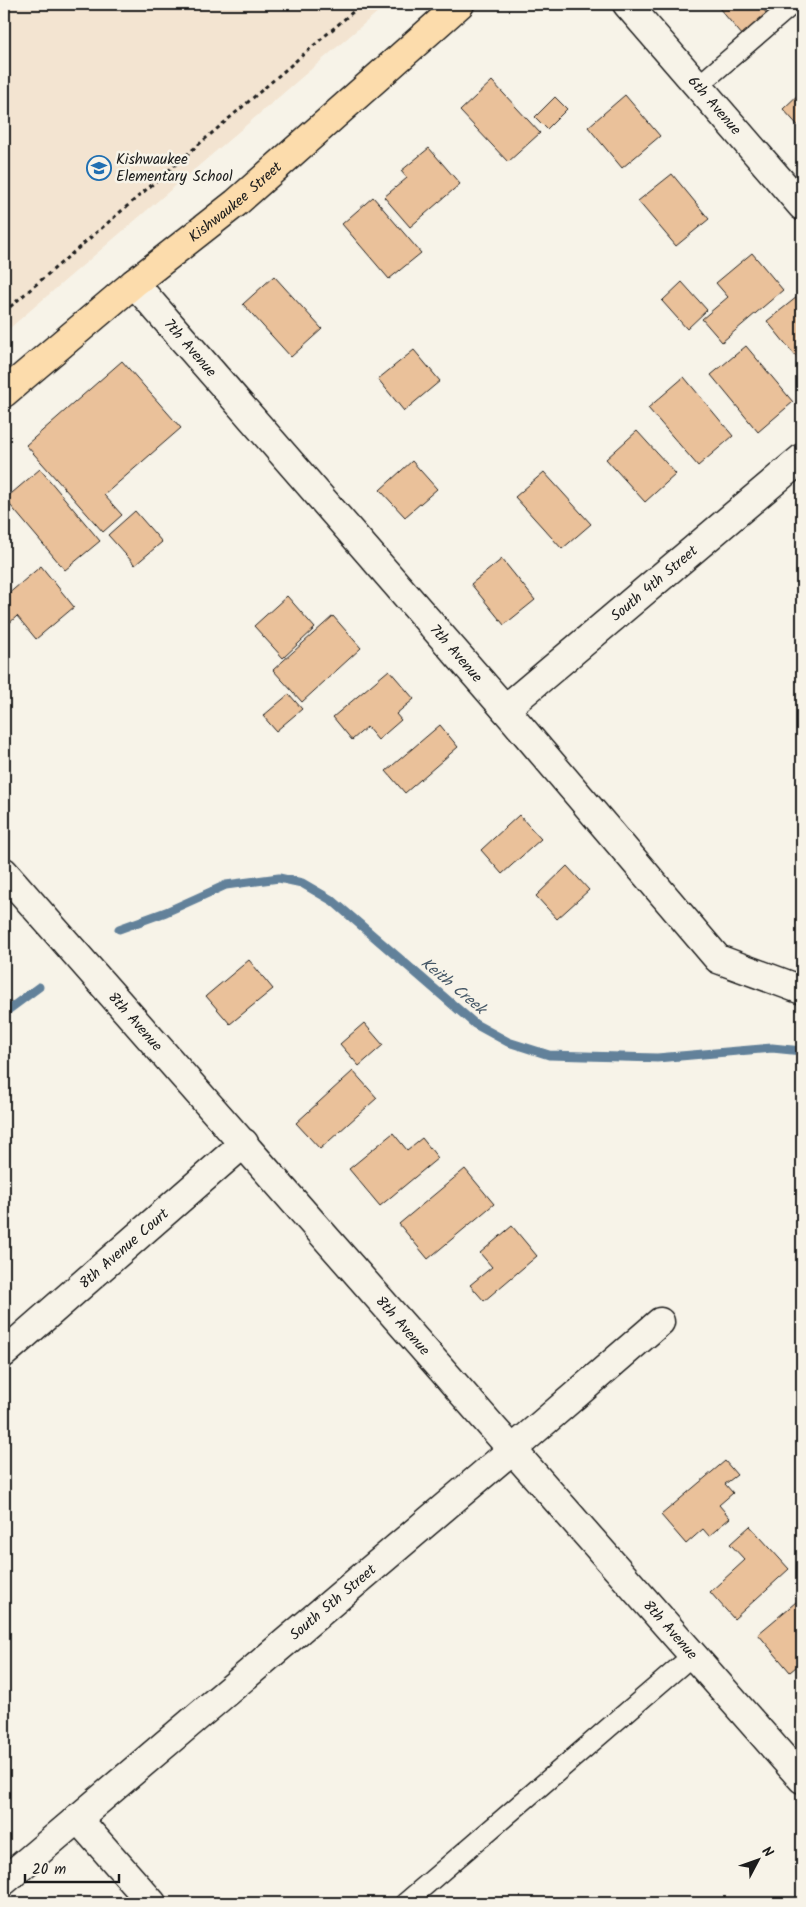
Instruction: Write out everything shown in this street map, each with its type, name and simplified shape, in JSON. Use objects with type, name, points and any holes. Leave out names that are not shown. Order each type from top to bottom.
[{"type":"main road","name":"Kishwaukee Street","points":[[4,393],[134,283],[236,203],[460,4]]},
{"type":"street","name":"6th Avenue","points":[[627,4],[802,206]]},
{"type":"street","name":"7th Avenue","points":[[134,283],[505,709],[718,959],[802,990]]},
{"type":"street","name":"South 4th Street","points":[[505,709],[802,458]]},
{"type":"street","name":"8th Avenue","points":[[4,872],[514,1449],[802,1779]]},
{"type":"street","name":"8th Avenue Court","points":[[4,1354],[244,1143]]},
{"type":"street","name":"South 5th Street","points":[[4,1881],[514,1449],[660,1322]]},
{"type":"street","points":[[77,1818],[152,1903]]},
{"type":"lane","points":[[698,86],[793,4]]},
{"type":"lane","points":[[405,1903],[693,1654]]},
{"type":"path","points":[[4,312],[362,4]]},
{"type":"shaded area","name":"Kishwaukee Elementary School","points":[[4,4],[387,4],[4,333]]},
{"type":"building","points":[[725,4],[759,4],[768,15],[743,36],[719,8]]},
{"type":"building","points":[[492,81],[540,133],[508,162],[460,111]]},
{"type":"building","points":[[802,91],[802,130],[783,109]]},
{"type":"building","points":[[625,95],[660,136],[622,168],[588,127]]},
{"type":"building","points":[[555,97],[567,109],[547,129],[535,117]]},
{"type":"building","points":[[429,148],[460,184],[410,227],[384,197],[407,178],[401,171]]},
{"type":"building","points":[[672,174],[709,219],[676,246],[638,201]]},
{"type":"building","points":[[373,197],[421,253],[389,279],[342,224]]},
{"type":"building","points":[[752,253],[783,290],[722,342],[702,319],[728,297],[716,283]]},
{"type":"building","points":[[274,276],[322,329],[291,357],[243,304]]},
{"type":"building","points":[[682,282],[707,310],[687,329],[662,301]]},
{"type":"building","points":[[802,293],[802,364],[767,321]]},
{"type":"building","points":[[746,346],[793,402],[758,432],[711,375]]},
{"type":"building","points":[[414,350],[440,381],[404,411],[378,379]]},
{"type":"building","points":[[122,361],[181,428],[104,495],[122,515],[103,532],[26,445]]},
{"type":"building","points":[[684,377],[733,436],[698,466],[648,408]]},
{"type":"building","points":[[637,431],[676,474],[645,502],[606,459]]},
{"type":"building","points":[[412,461],[437,489],[405,517],[380,490]]},
{"type":"building","points":[[40,469],[100,541],[65,570],[5,499]]},
{"type":"building","points":[[544,472],[591,524],[562,549],[515,497]]},
{"type":"building","points":[[135,511],[162,542],[135,565],[108,535]]},
{"type":"building","points":[[502,559],[535,600],[504,625],[471,584]]},
{"type":"building","points":[[41,566],[74,607],[36,639],[17,616],[4,628],[4,591],[7,595]]},
{"type":"building","points":[[287,596],[315,628],[283,658],[254,626]]},
{"type":"building","points":[[333,616],[361,648],[302,702],[273,670]]},
{"type":"building","points":[[389,670],[414,699],[396,714],[401,720],[378,740],[367,727],[352,740],[333,717]]},
{"type":"building","points":[[289,694],[302,709],[276,731],[263,716]]},
{"type":"building","points":[[440,725],[458,747],[405,793],[386,771]]},
{"type":"building","points":[[519,815],[541,839],[502,874],[481,850]]},
{"type":"building","points":[[567,866],[589,890],[557,919],[536,896]]},
{"type":"building","points":[[249,960],[273,989],[230,1024],[206,996]]},
{"type":"building","points":[[364,1023],[383,1045],[359,1066],[340,1044]]},
{"type":"building","points":[[353,1071],[377,1098],[320,1149],[296,1123]]},
{"type":"building","points":[[393,1133],[407,1150],[422,1138],[438,1158],[380,1206],[349,1169]]},
{"type":"building","points":[[465,1169],[494,1204],[428,1259],[399,1224]]},
{"type":"building","points":[[512,1226],[537,1256],[484,1301],[470,1285],[492,1267],[480,1253]]},
{"type":"building","points":[[725,1461],[737,1475],[725,1484],[733,1493],[719,1505],[730,1518],[709,1536],[703,1529],[686,1544],[661,1515]]},
{"type":"building","points":[[750,1526],[789,1569],[734,1619],[710,1592],[745,1560],[730,1544]]},
{"type":"building","points":[[802,1597],[802,1662],[790,1672],[758,1634]]},
{"type":"waterway","name":"Keith Creek","points":[[119,929],[166,912],[226,885],[279,878],[302,883],[333,901],[475,1024],[508,1042],[549,1055],[657,1058],[772,1048],[802,1051]]},
{"type":"waterway","name":"Keith Creek","points":[[4,1013],[39,987]]},
{"type":"place","name":"Kishwaukee Elementary School","points":[[99,168]]}]
